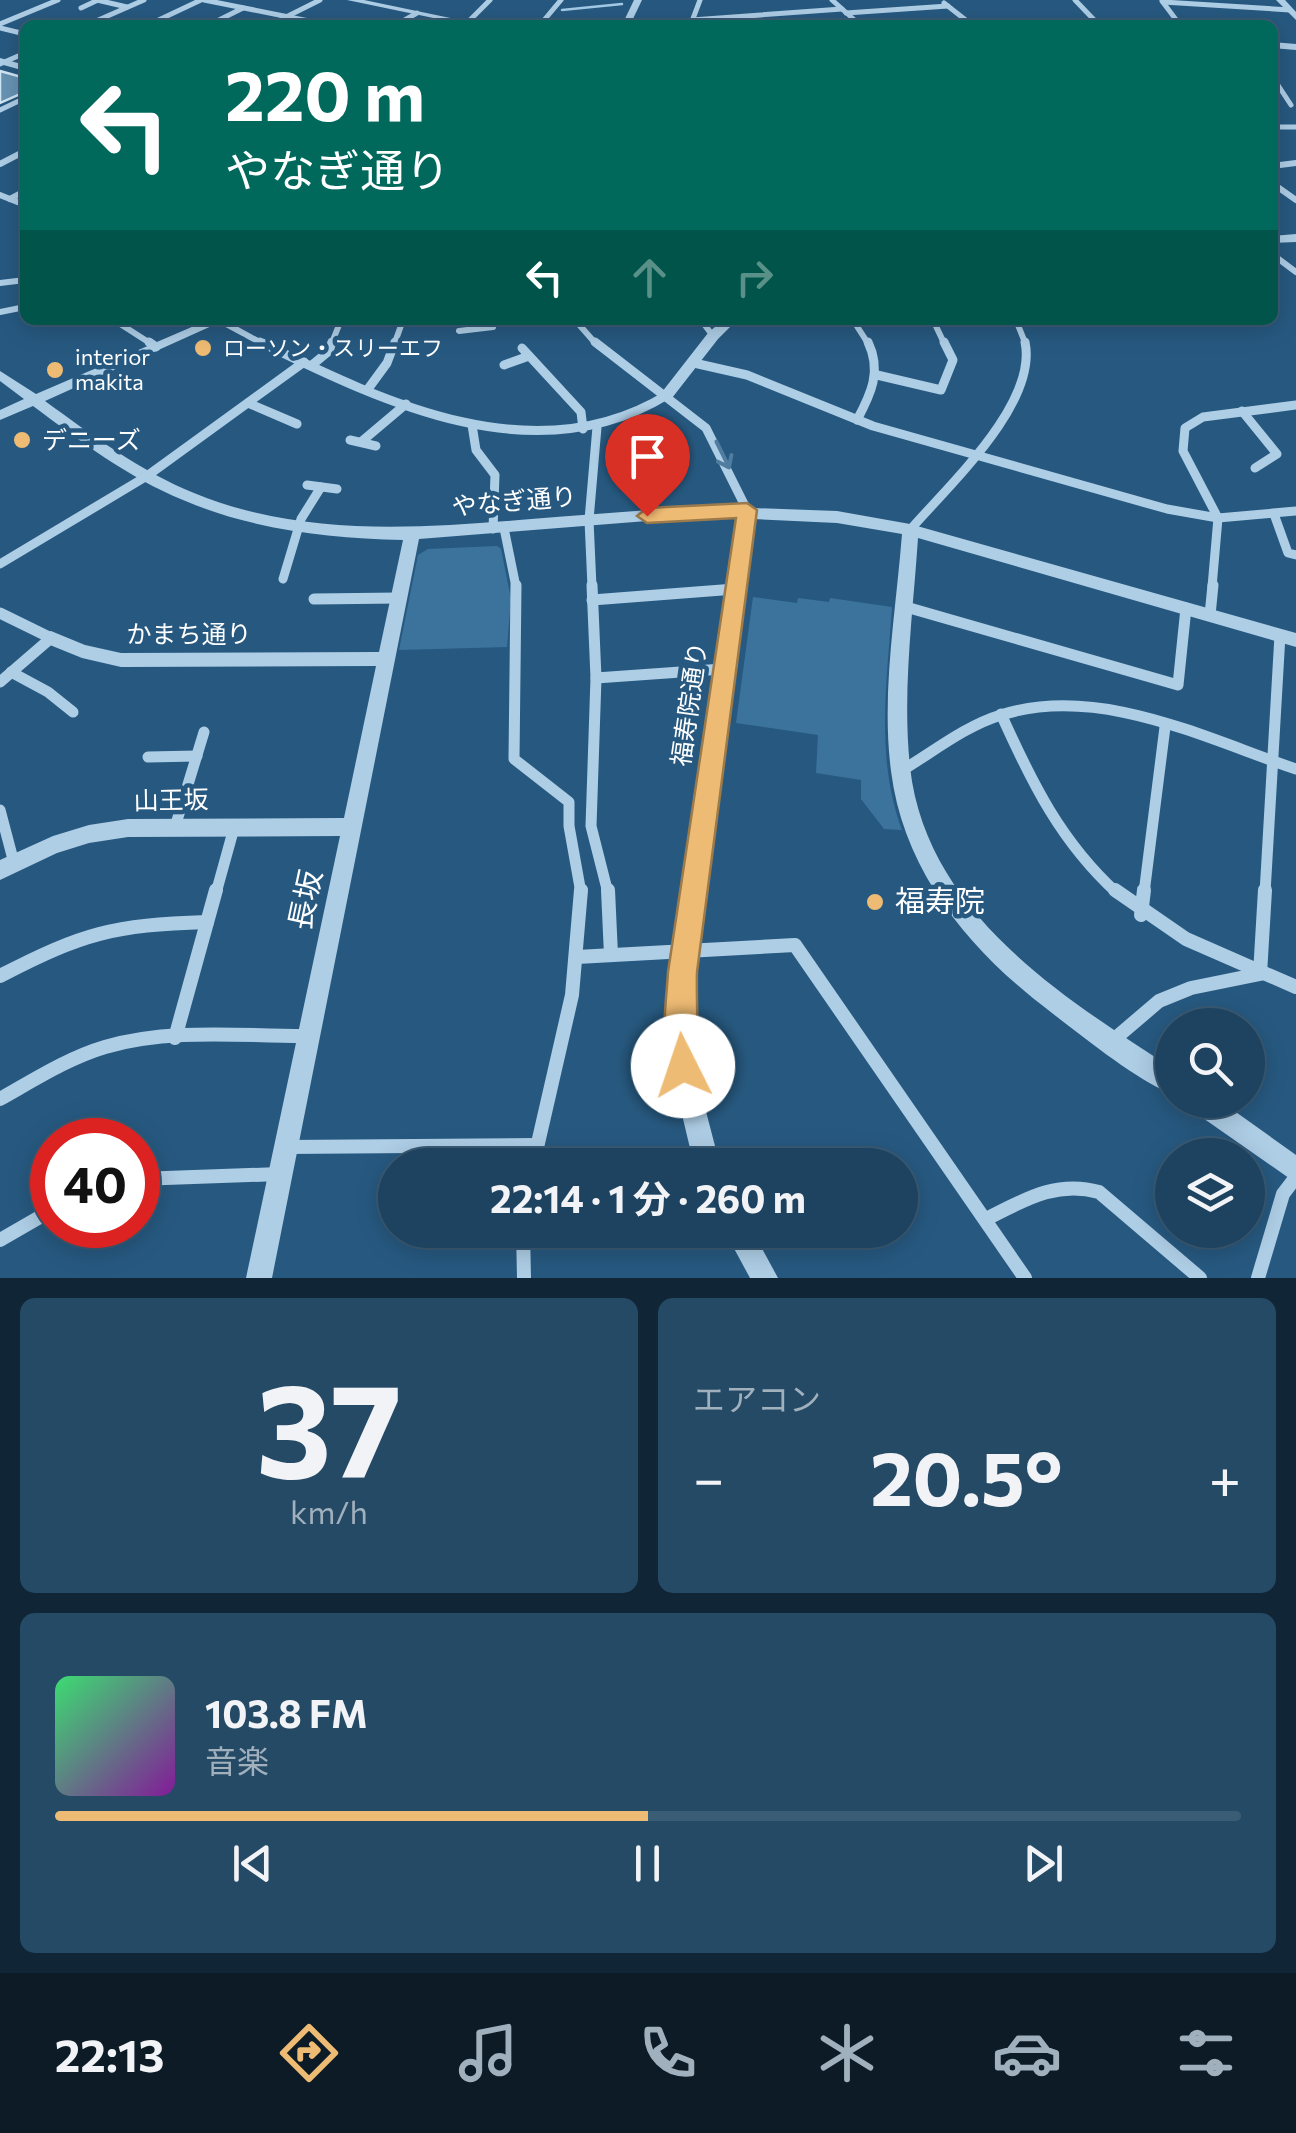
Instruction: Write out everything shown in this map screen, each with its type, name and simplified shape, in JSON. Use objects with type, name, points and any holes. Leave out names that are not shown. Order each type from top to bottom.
[{"type":"street","points":[[0,26],[58,0]]},
{"type":"street","points":[[81,8],[98,0],[128,7]]},
{"type":"street","points":[[98,20],[144,0]]},
{"type":"street","points":[[159,20],[203,0],[306,20]]},
{"type":"street","points":[[279,20],[320,0]]},
{"type":"street","points":[[351,0],[452,20]]},
{"type":"street","points":[[473,0],[489,1]]},
{"type":"street","points":[[544,20],[561,0],[574,0]]},
{"type":"street","points":[[832,0],[854,20]]},
{"type":"street","points":[[884,0],[893,10]]},
{"type":"street","points":[[934,0],[966,20]]},
{"type":"street","points":[[1075,0],[1094,20]]},
{"type":"street","points":[[1280,0],[1293,13]]},
{"type":"street","points":[[470,20],[489,1]]},
{"type":"street","points":[[1162,1],[1293,13]]},
{"type":"street","points":[[729,20],[948,6]]},
{"type":"street","points":[[219,20],[244,8]]},
{"type":"street","points":[[405,20],[417,13]]},
{"type":"street","points":[[1278,85],[1291,105]]},
{"type":"street","points":[[1278,96],[1286,96]]},
{"type":"street","points":[[10,199],[20,194]]},
{"type":"street","points":[[0,195],[20,204]]},
{"type":"street","points":[[122,325],[156,347]]},
{"type":"street","points":[[0,415],[207,325]]},
{"type":"street","points":[[227,325],[250,340],[368,389],[472,425],[583,429],[638,414],[667,395],[725,325]]},
{"type":"street","points":[[0,564],[147,476],[248,402],[329,351],[339,325]]},
{"type":"street","points":[[368,389],[387,363],[401,325]]},
{"type":"street","points":[[459,331],[473,325]]},
{"type":"street","points":[[481,325],[492,327]]},
{"type":"street","points":[[580,325],[597,344],[696,417],[715,439],[747,510]]},
{"type":"street","points":[[705,325],[713,336]]},
{"type":"street","points":[[856,325],[876,355],[877,375],[857,420]]},
{"type":"street","points":[[877,375],[941,390],[953,360],[936,325]]},
{"type":"street","points":[[1018,325],[1026,345],[1024,377],[1005,414],[910,530],[898,736],[900,772],[924,850],[944,888],[982,936],[1020,976],[1155,1071]]},
{"type":"street","points":[[522,348],[581,412],[583,429]]},
{"type":"street","points":[[504,364],[529,356]]},
{"type":"street","points":[[694,363],[748,375],[857,420],[1167,509],[1218,518],[1296,511]]},
{"type":"street","name":"やなぎ通り","points":[[0,376],[147,476],[224,509],[299,527],[412,534],[747,510],[837,517],[910,530],[1288,638]]},
{"type":"street","points":[[248,402],[297,424]]},
{"type":"street","points":[[361,442],[406,404]]},
{"type":"street","points":[[1210,615],[1218,518],[1182,451],[1185,428],[1202,417],[1296,404]]},
{"type":"street","points":[[1242,411],[1277,454],[1255,468]]},
{"type":"street","points":[[472,425],[476,450],[494,474],[499,529],[518,596],[512,670],[514,759],[569,802],[566,828],[581,888],[578,957],[537,1148]]},
{"type":"street","points":[[597,427],[589,520],[596,678],[591,826],[608,883],[611,955]]},
{"type":"street","points":[[350,440],[376,446]]},
{"type":"street","points":[[307,485],[336,489]]},
{"type":"street","points":[[282,579],[299,527],[321,487]]},
{"type":"street","name":"福寿院通り","points":[[703,1148],[683,1066],[680,1026],[685,952],[747,510]]},
{"type":"street","points":[[1274,514],[1288,554],[1296,554]]},
{"type":"street","name":"長坂","points":[[259,1278],[412,534]]},
{"type":"street","points":[[592,600],[735,590]]},
{"type":"street","points":[[314,599],[399,598]]},
{"type":"street","points":[[906,606],[1178,685],[1186,608]]},
{"type":"street","name":"かまち通り","points":[[0,613],[82,651],[121,660],[386,659]]},
{"type":"street","points":[[0,682],[51,638]]},
{"type":"street","points":[[1260,974],[1270,761],[1288,638]]},
{"type":"street","points":[[596,678],[724,669]]},
{"type":"street","points":[[11,672],[48,692],[73,712]]},
{"type":"street","points":[[900,772],[1001,714],[1038,706],[1094,706],[1296,769]]},
{"type":"street","points":[[1001,714],[1044,806],[1073,850],[1113,893],[1188,942],[1296,987]]},
{"type":"street","points":[[1142,915],[1166,727]]},
{"type":"street","points":[[175,827],[204,732]]},
{"type":"street","points":[[148,757],[197,756]]},
{"type":"street","points":[[0,810],[7,866]]},
{"type":"street","name":"山王坂","points":[[7,866],[89,834],[175,827],[352,827]]},
{"type":"street","points":[[174,1038],[234,827]]},
{"type":"street","points":[[0,976],[90,933],[123,926],[207,922]]},
{"type":"street","points":[[578,957],[795,945],[1025,1278]]},
{"type":"street","points":[[1111,1042],[1159,1001],[1191,988],[1260,974]]},
{"type":"street","points":[[0,1099],[60,1065],[108,1046],[174,1038],[308,1036]]},
{"type":"street","points":[[1223,1118],[1296,1173],[1284,1194],[1258,1278]]},
{"type":"street","points":[[286,1147],[538,1145]]},
{"type":"street","points":[[160,1178],[280,1174]]},
{"type":"street","points":[[986,1219],[1061,1185],[1080,1185],[1100,1192],[1200,1278]]},
{"type":"street","points":[[0,1240],[30,1223]]},
{"type":"street","points":[[523,1248],[524,1278]]},
{"type":"street","points":[[747,1248],[765,1278]]},
{"type":"shaded area","points":[[428,549],[501,549],[511,599],[507,647],[399,650],[418,555]]},
{"type":"shaded area","points":[[753,597],[797,603],[798,598],[829,602],[830,598],[892,607],[886,747],[888,775],[902,830],[884,829],[861,799],[861,780],[816,773],[818,735],[736,723]]},
{"type":"building","points":[[0,71],[20,77],[20,94],[0,103]]},
{"type":"waterway","points":[[562,10],[622,4]]},
{"type":"place","name":"ローソン・スリーエフ","points":[[203,348]]},
{"type":"place","name":"interior makita","points":[[55,370]]},
{"type":"place","name":"デニーズ","points":[[22,440]]},
{"type":"place","name":"福寿院","points":[[875,902]]},
{"type":"route","points":[[647,516],[747,510],[682,972],[683,1066]]}]
